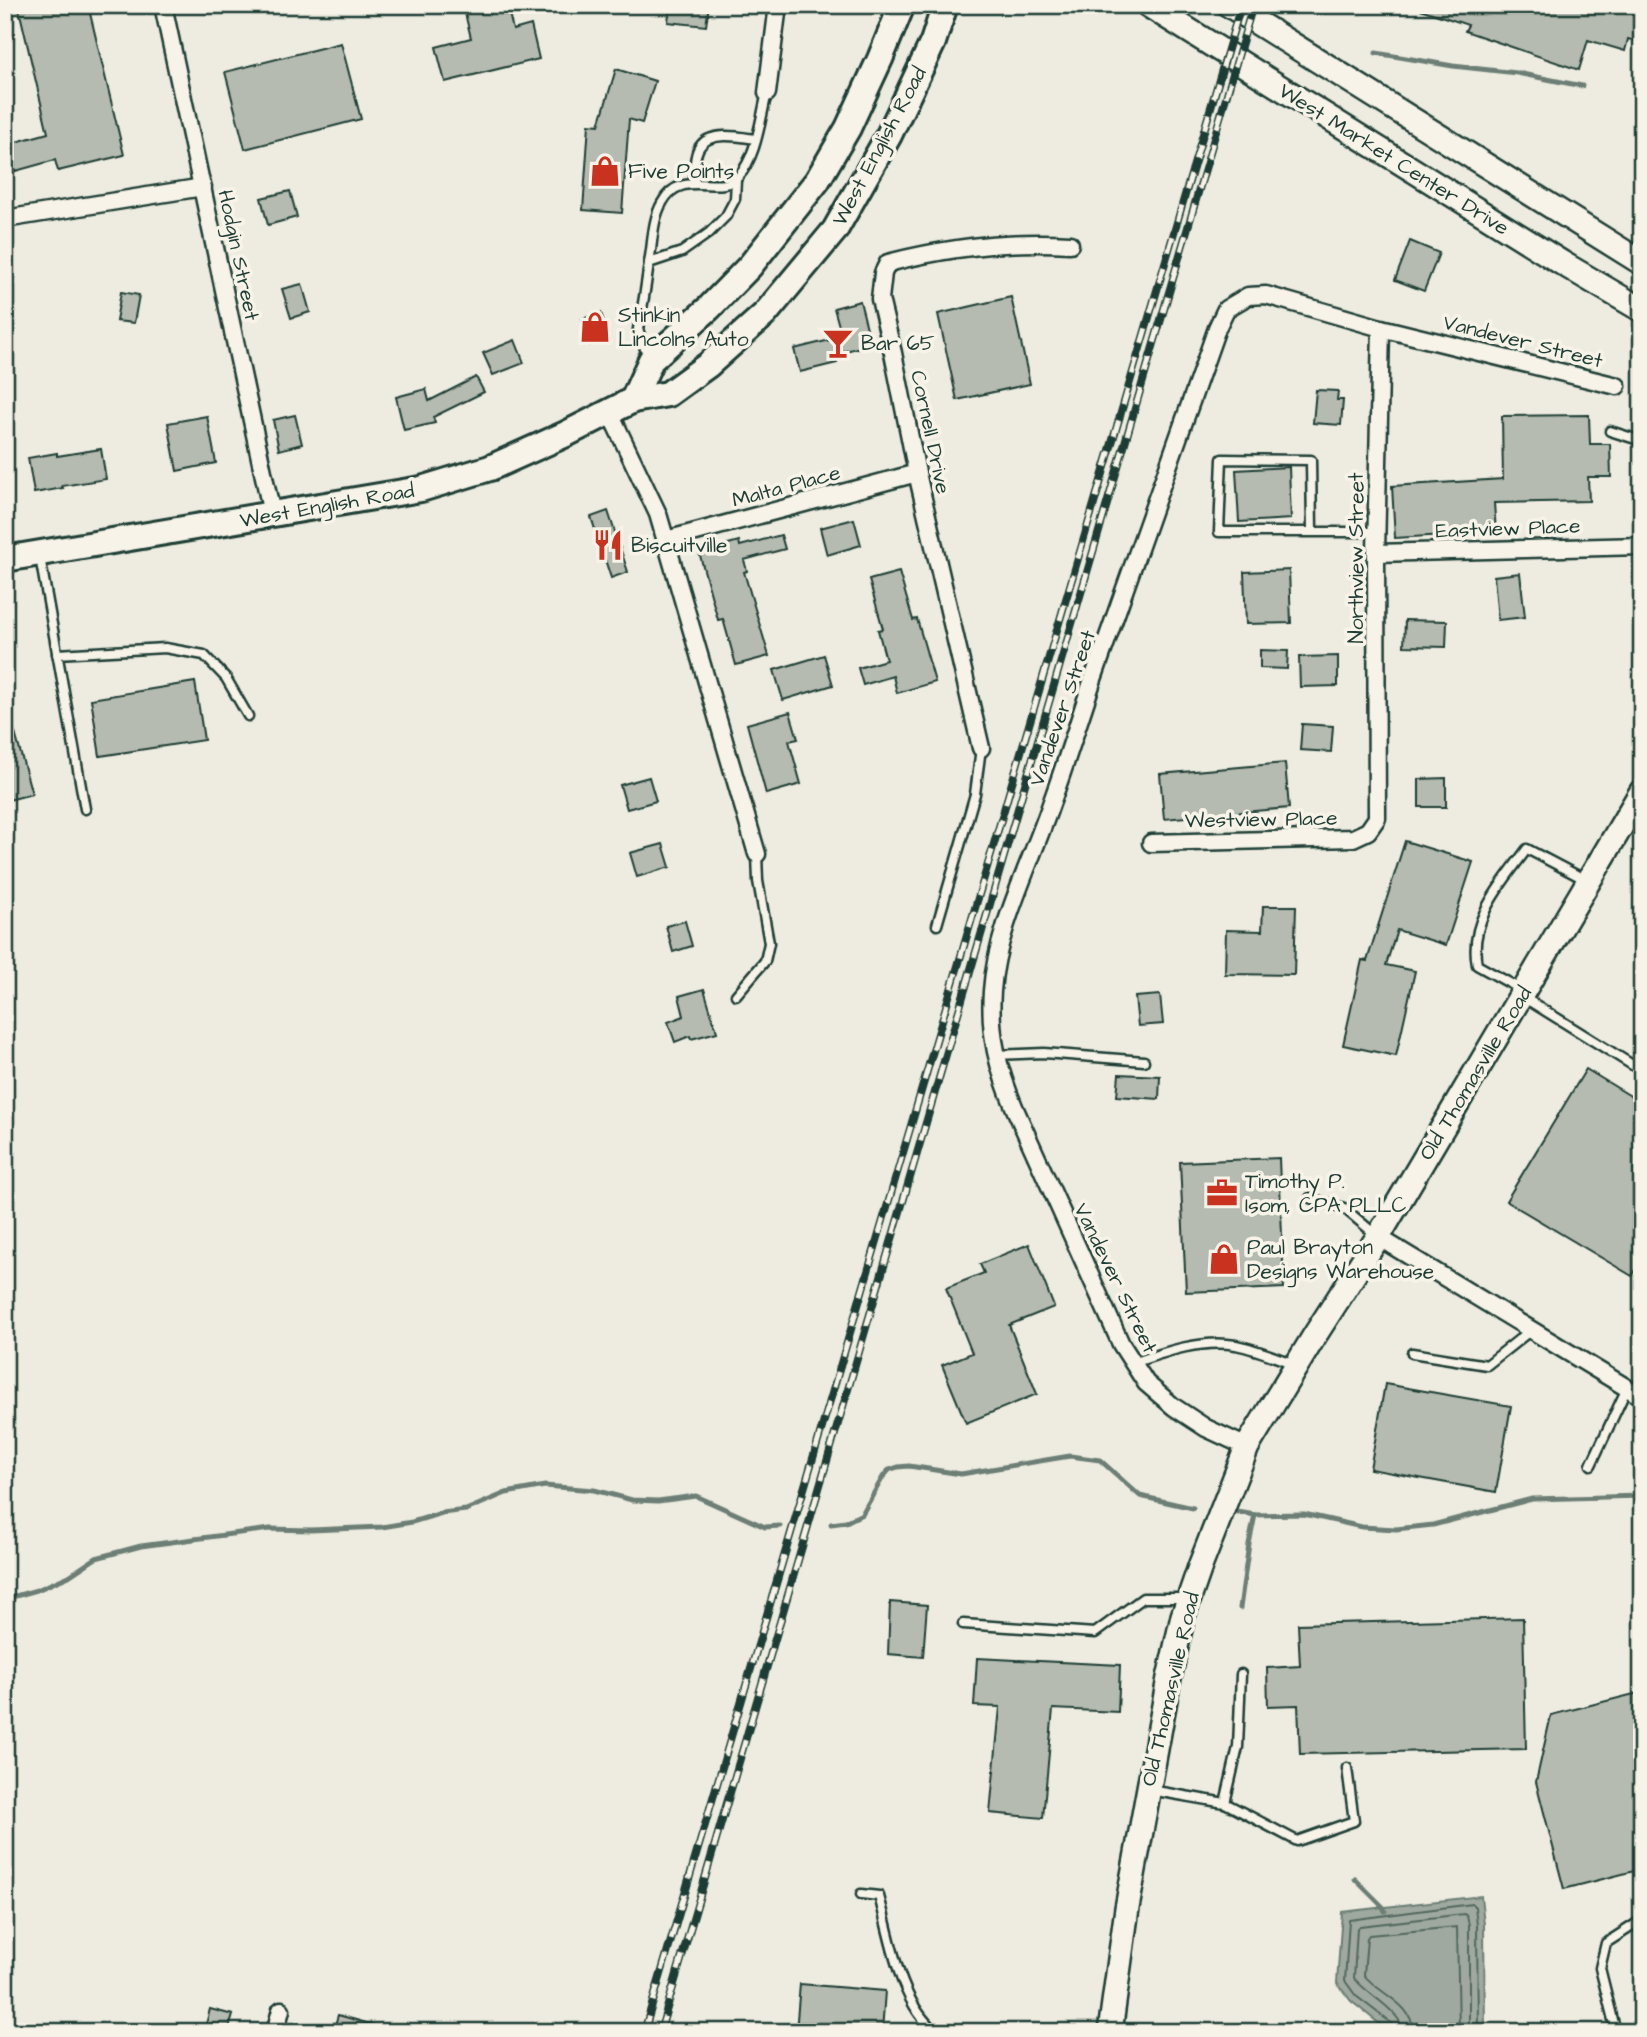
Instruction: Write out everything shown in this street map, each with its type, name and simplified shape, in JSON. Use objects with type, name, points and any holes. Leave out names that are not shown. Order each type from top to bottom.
[{"type":"main road","name":"West English Road","points":[[633,400],[650,360],[709,308],[750,266],[817,181],[848,128],[902,5]]},
{"type":"main road","name":"West English Road","points":[[5,559],[421,489],[490,468],[633,400],[668,394],[708,365],[765,314],[835,230],[889,135],[933,42],[945,5]]},
{"type":"main road","points":[[937,29],[961,5]]},
{"type":"street","name":"Hodgin Street","points":[[163,5],[272,514]]},
{"type":"street","points":[[767,93],[778,5]]},
{"type":"street","name":"West Market Center Drive","points":[[1148,5],[1642,310]]},
{"type":"street","name":"West Market Center Drive","points":[[1229,5],[1642,263]]},
{"type":"street","points":[[5,219],[203,187]]},
{"type":"street","name":"Cornell Drive","points":[[981,748],[880,299],[883,273],[888,263],[939,250],[1040,242],[1070,244]]},
{"type":"street","name":"Vandever Street","points":[[1247,1447],[1206,1428],[1174,1407],[1146,1383],[1121,1345],[1003,1082],[995,1055],[991,1021],[992,989],[997,956],[1008,921],[1051,806],[1217,328],[1226,309],[1248,296],[1266,295],[1381,328],[1617,386]]},
{"type":"street","name":"Northview Street","points":[[1377,789],[1376,532],[1381,328]]},
{"type":"street","points":[[610,413],[658,514],[757,854]]},
{"type":"street","name":"Malta Place","points":[[666,540],[917,473]]},
{"type":"street","name":"Eastview Place","points":[[1376,553],[1642,546]]},
{"type":"street","name":"Westview Place","points":[[1151,843],[1353,838],[1368,831],[1377,818],[1377,789]]},
{"type":"street","name":"Old Thomasville Road","points":[[1110,2032],[1127,1908],[1168,1678],[1189,1598],[1247,1447],[1378,1237],[1589,881],[1638,804]]},
{"type":"street","points":[[1378,1237],[1637,1391]]},
{"type":"street","points":[[275,2032],[281,2010]]},
{"type":"lane","points":[[650,360],[638,329],[655,223],[662,201],[674,188],[694,183],[724,185],[736,180],[750,161],[767,93]]},
{"type":"lane","points":[[694,183],[696,155],[701,145],[723,136],[755,139]]},
{"type":"lane","points":[[649,263],[682,252],[709,233],[726,216],[736,199],[736,180]]},
{"type":"lane","points":[[1611,431],[1642,441]]},
{"type":"lane","points":[[1312,531],[1311,460],[1222,459],[1219,531],[1376,532]]},
{"type":"lane","points":[[39,554],[85,809]]},
{"type":"lane","points":[[57,654],[165,648],[204,655],[226,678],[248,716]]},
{"type":"lane","points":[[937,925],[975,794],[981,748]]},
{"type":"lane","points":[[1589,881],[1527,849],[1489,901],[1480,923],[1474,950],[1477,965],[1642,1071]]},
{"type":"lane","points":[[736,995],[765,961],[769,943],[758,881],[757,854]]},
{"type":"lane","points":[[995,1055],[1044,1053],[1144,1061]]},
{"type":"lane","points":[[1310,1198],[1344,1208],[1378,1237]]},
{"type":"lane","points":[[1412,1353],[1487,1365],[1531,1329]]},
{"type":"lane","points":[[1133,1363],[1180,1348],[1233,1344],[1297,1365]]},
{"type":"lane","points":[[1591,1465],[1637,1391]]},
{"type":"lane","points":[[963,1624],[1095,1633],[1143,1598],[1189,1598]]},
{"type":"lane","points":[[1226,1803],[1238,1747],[1241,1674]]},
{"type":"lane","points":[[1147,1789],[1226,1803],[1297,1841],[1354,1821],[1347,1768]]},
{"type":"lane","points":[[861,1894],[879,1896],[898,1968],[915,2010],[936,2032]]},
{"type":"lane","points":[[1616,2032],[1600,1968],[1606,1943],[1642,1920]]},
{"type":"water","points":[[1481,1896],[1484,1924],[1485,2032],[1390,2032],[1351,2001],[1337,1983],[1342,1912]]},
{"type":"building","points":[[18,5],[88,5],[124,155],[58,171],[55,160],[5,174],[5,145],[48,133]]},
{"type":"building","points":[[463,5],[507,5],[513,30],[531,25],[539,59],[445,82],[436,47],[471,38]]},
{"type":"building","points":[[670,5],[709,5],[706,26],[668,22]]},
{"type":"building","points":[[1418,5],[1642,5],[1642,43],[1628,39],[1625,51],[1588,40],[1579,70],[1465,31],[1468,25],[1417,8]]},
{"type":"building","points":[[341,43],[361,119],[245,149],[225,72]]},
{"type":"building","points":[[616,69],[655,81],[642,123],[629,119],[622,213],[583,210],[589,124],[599,125]]},
{"type":"building","points":[[290,191],[297,217],[268,225],[261,198]]},
{"type":"building","points":[[1410,241],[1439,253],[1424,291],[1395,280]]},
{"type":"building","points":[[302,284],[310,312],[291,318],[282,289]]},
{"type":"building","points":[[121,292],[139,295],[134,323],[116,321]]},
{"type":"building","points":[[1011,297],[1030,384],[957,400],[938,314]]},
{"type":"building","points":[[860,301],[871,344],[835,354],[837,363],[800,372],[794,349],[842,337],[834,308]]},
{"type":"building","points":[[601,313],[608,333],[590,345],[582,319]]},
{"type":"building","points":[[515,340],[524,363],[493,375],[483,353]]},
{"type":"building","points":[[476,377],[484,392],[433,417],[435,423],[404,430],[396,397],[426,389],[429,401]]},
{"type":"building","points":[[1316,390],[1338,391],[1337,400],[1343,400],[1341,425],[1313,423]]},
{"type":"building","points":[[295,415],[302,444],[279,450],[273,420]]},
{"type":"building","points":[[1589,415],[1590,444],[1610,444],[1611,477],[1588,477],[1589,501],[1494,503],[1496,532],[1395,538],[1392,486],[1503,479],[1502,416]]},
{"type":"building","points":[[207,416],[216,463],[177,471],[168,423]]},
{"type":"building","points":[[101,449],[106,479],[34,493],[28,458]]},
{"type":"building","points":[[1289,467],[1291,519],[1239,522],[1236,470]]},
{"type":"building","points":[[608,511],[628,572],[611,578],[591,517]]},
{"type":"building","points":[[854,519],[861,545],[827,555],[820,528]]},
{"type":"building","points":[[781,535],[785,549],[744,560],[747,571],[744,572],[769,656],[736,665],[723,619],[718,620],[699,552],[739,541],[740,546]]},
{"type":"building","points":[[1289,570],[1291,623],[1246,624],[1244,572]]},
{"type":"building","points":[[899,572],[913,620],[917,619],[935,682],[897,693],[893,676],[863,685],[858,668],[886,660],[878,630],[883,629],[869,580]]},
{"type":"building","points":[[1520,573],[1525,617],[1498,620],[1494,576]]},
{"type":"building","points":[[1405,620],[1447,621],[1446,647],[1404,646]]},
{"type":"building","points":[[1260,650],[1288,651],[1287,669],[1260,668]]},
{"type":"building","points":[[824,655],[833,685],[783,700],[774,670]]},
{"type":"building","points":[[1338,656],[1338,686],[1300,687],[1299,657]]},
{"type":"building","points":[[195,682],[204,740],[100,756],[91,699]]},
{"type":"building","points":[[790,712],[798,739],[789,741],[801,784],[766,794],[747,724]]},
{"type":"building","points":[[5,715],[10,715],[32,794],[5,801]]},
{"type":"building","points":[[1302,724],[1333,726],[1331,752],[1300,750]]},
{"type":"building","points":[[1285,763],[1289,808],[1164,819],[1160,774]]},
{"type":"building","points":[[649,777],[656,801],[627,809],[620,785]]},
{"type":"building","points":[[1446,778],[1446,807],[1419,807],[1419,779]]},
{"type":"building","points":[[1405,841],[1473,862],[1446,945],[1397,930],[1386,965],[1415,971],[1396,1056],[1343,1045],[1362,960],[1367,961]]},
{"type":"building","points":[[663,844],[670,867],[637,877],[630,853]]},
{"type":"building","points":[[1263,906],[1296,906],[1294,975],[1225,974],[1226,930],[1262,931]]},
{"type":"building","points":[[685,921],[692,946],[673,952],[666,926]]},
{"type":"building","points":[[704,989],[717,1032],[691,1039],[690,1036],[675,1042],[668,1022],[684,1016],[679,996]]},
{"type":"building","points":[[1160,995],[1163,1024],[1138,1026],[1135,997]]},
{"type":"building","points":[[1586,1069],[1642,1103],[1642,1261],[1632,1276],[1506,1201]]},
{"type":"building","points":[[1119,1074],[1160,1076],[1159,1099],[1117,1096]]},
{"type":"building","points":[[1279,1158],[1284,1288],[1186,1292],[1180,1162]]},
{"type":"building","points":[[1029,1244],[1054,1307],[1009,1325],[1037,1394],[966,1423],[942,1365],[972,1353],[946,1288],[984,1273],[980,1264]]},
{"type":"building","points":[[1385,1384],[1511,1406],[1496,1492],[1370,1469]]},
{"type":"building","points":[[890,1602],[927,1605],[923,1657],[888,1654]]},
{"type":"building","points":[[1523,1618],[1526,1749],[1300,1754],[1298,1705],[1268,1706],[1267,1668],[1300,1666],[1298,1624]]},
{"type":"building","points":[[977,1658],[1120,1665],[1118,1712],[1053,1709],[1043,1818],[990,1813],[1000,1707],[974,1706]]},
{"type":"building","points":[[1642,1692],[1642,1869],[1564,1889],[1536,1782],[1551,1715]]},
{"type":"building","points":[[800,1984],[885,1991],[882,2032],[796,2032]]},
{"type":"building","points":[[210,2009],[233,2015],[228,2032],[204,2032]]},
{"type":"building","points":[[338,2015],[381,2027],[380,2032],[333,2032]]},
{"type":"waterway","points":[[1376,53],[1517,73],[1582,86]]},
{"type":"waterway","points":[[831,1524],[846,1522],[862,1514],[883,1477],[889,1470],[898,1467],[909,1466],[961,1474],[1070,1456],[1100,1460],[1140,1496],[1193,1508]]},
{"type":"waterway","points":[[5,1599],[37,1590],[69,1576],[96,1558],[141,1546],[270,1529],[382,1527],[466,1510],[506,1493],[545,1486],[594,1490],[632,1500],[658,1501],[696,1496],[765,1527],[780,1526]]},
{"type":"waterway","points":[[1238,1512],[1255,1515],[1304,1514],[1362,1527],[1396,1529],[1433,1525],[1532,1499],[1642,1496]]},
{"type":"waterway","points":[[1240,1608],[1255,1515]]},
{"type":"waterway","points":[[1355,1879],[1385,1911]]},
{"type":"railway","points":[[644,2032],[1241,5]]},
{"type":"railway","points":[[660,2032],[1253,5]]},
{"type":"place","name":"Five Points","points":[[605,171]]},
{"type":"place","name":"Stinkin Lincolns Auto","points":[[595,327]]},
{"type":"place","name":"Bar 65","points":[[838,343]]},
{"type":"place","name":"Biscuitville","points":[[608,545]]},
{"type":"place","name":"Timothy P. Isom, CPA PLLC","points":[[1222,1193]]},
{"type":"place","name":"Paul Brayton Designs Warehouse","points":[[1224,1259]]}]
